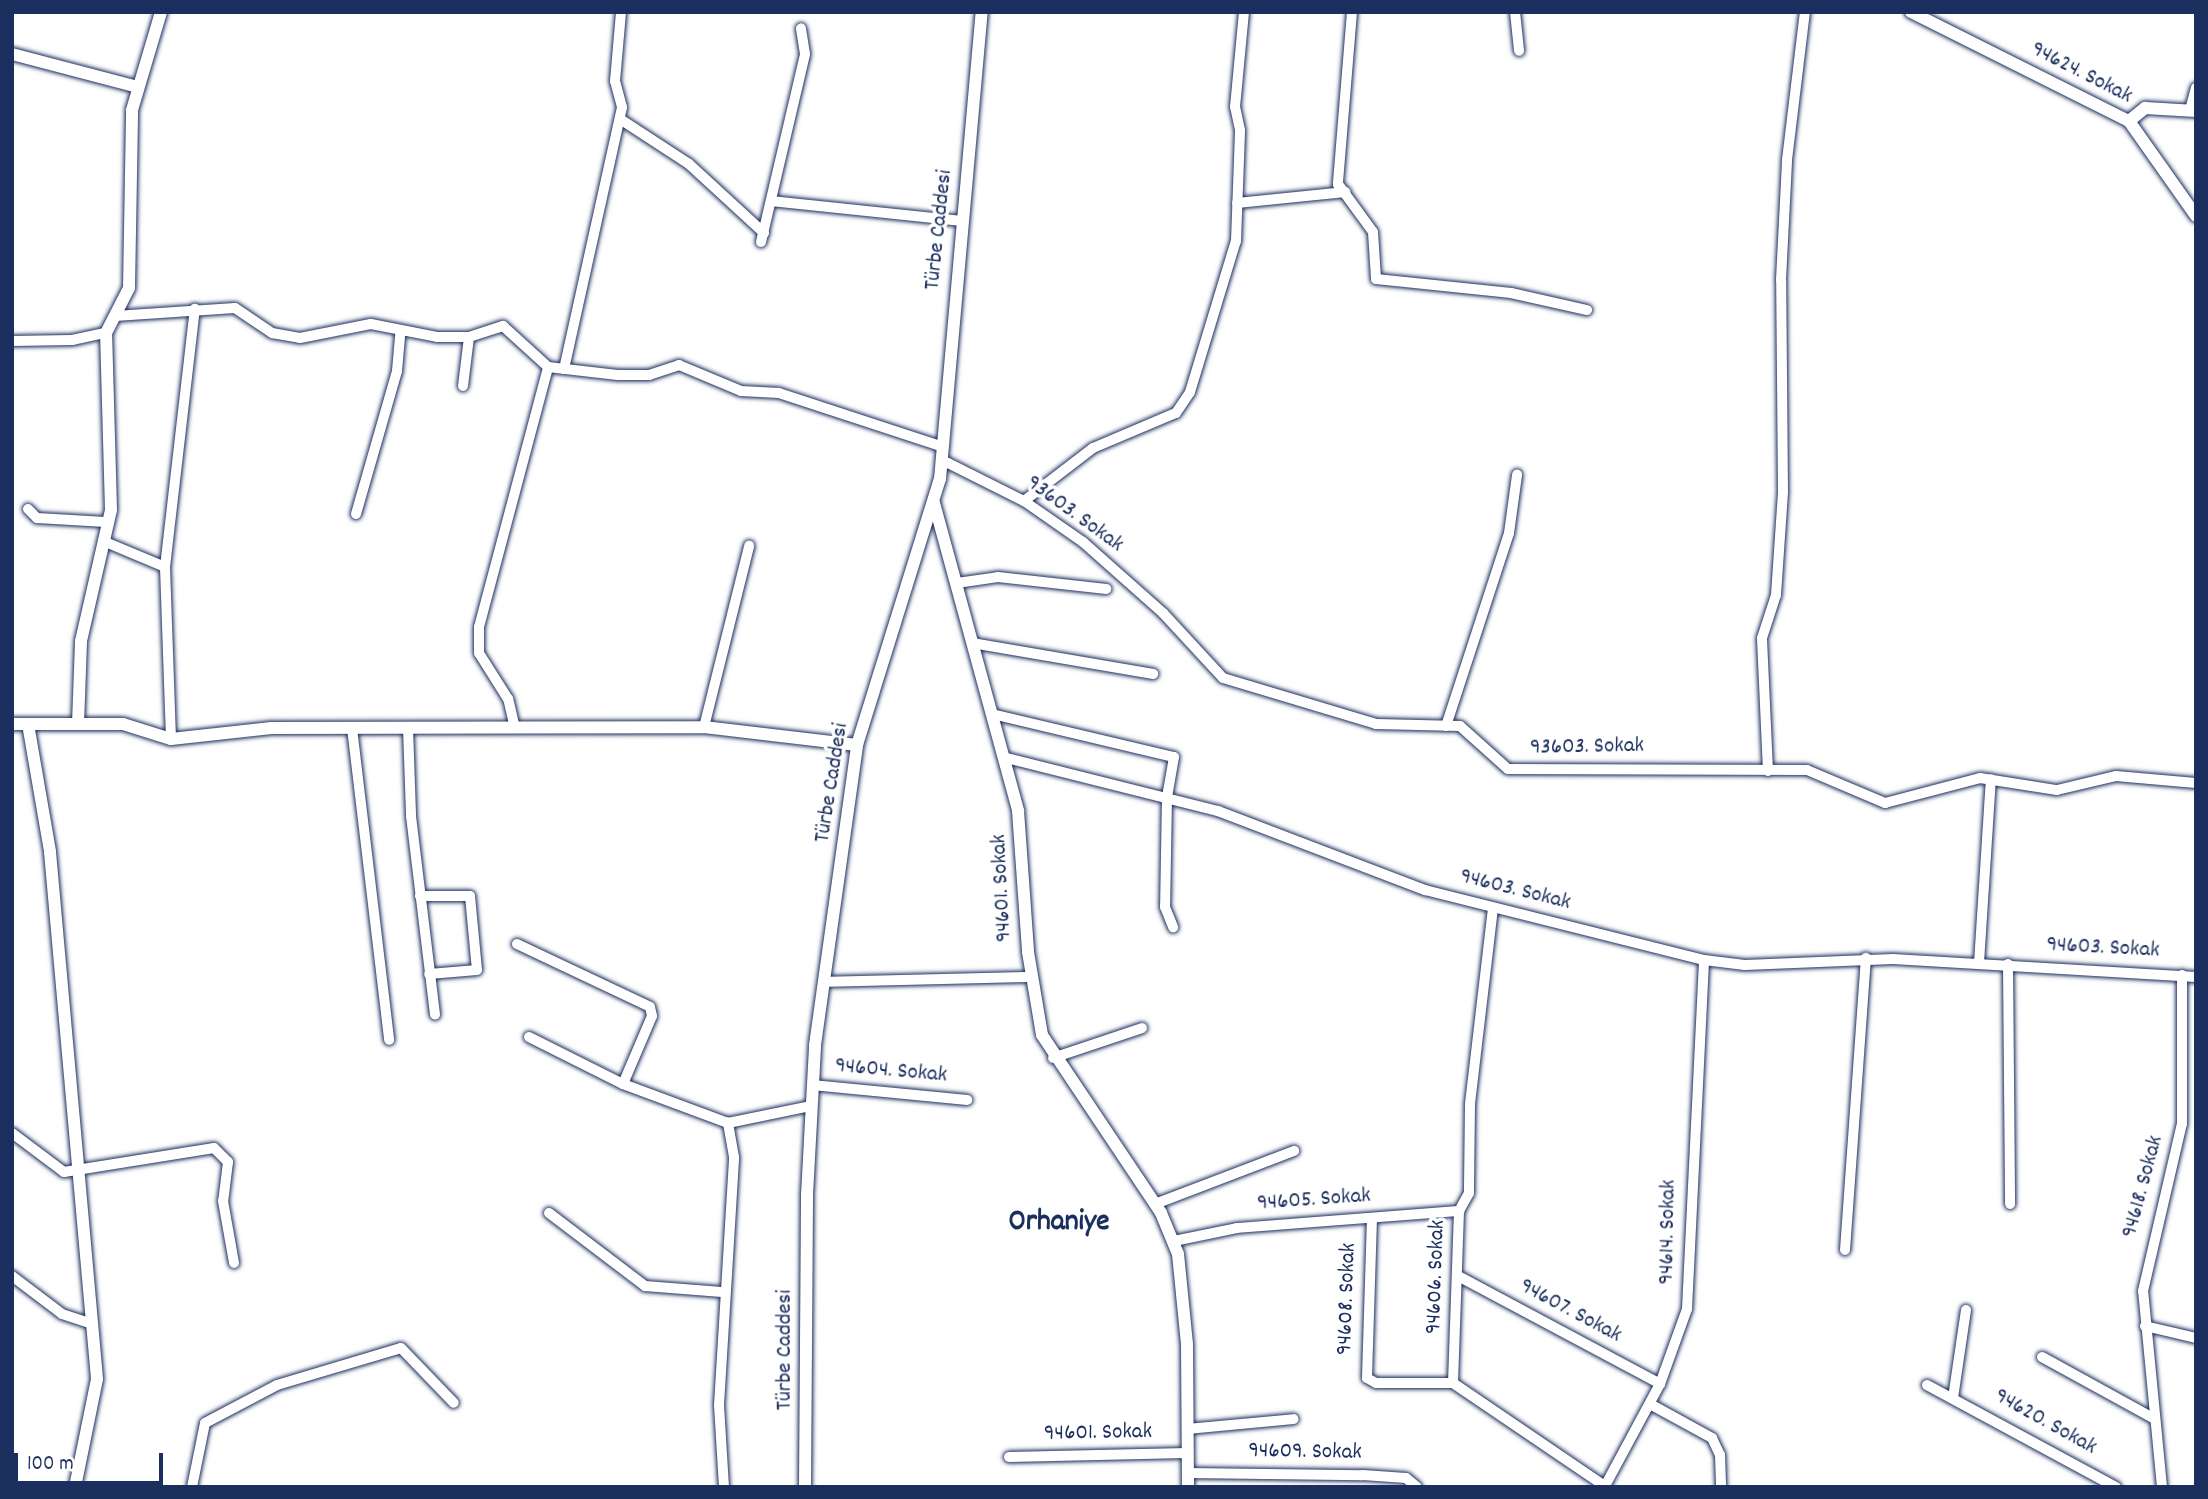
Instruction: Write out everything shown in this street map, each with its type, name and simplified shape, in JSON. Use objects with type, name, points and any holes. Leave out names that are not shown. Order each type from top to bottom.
[{"type":"street","points":[[78,724],[81,641],[106,522],[111,510],[106,333],[129,288],[132,263],[132,110],[162,12]]},
{"type":"street","points":[[564,369],[620,119],[615,81],[621,12]]},
{"type":"street","name":"Türbe Caddesi","points":[[805,1487],[811,1106],[824,982],[857,745],[934,502],[942,453],[982,12]]},
{"type":"street","points":[[1024,501],[1093,448],[1176,412],[1190,392],[1224,288],[1236,241],[1240,130],[1235,107],[1244,12]]},
{"type":"street","points":[[1352,12],[1338,184],[1373,232],[1376,279],[1511,293],[1587,310]]},
{"type":"street","points":[[1515,12],[1519,51]]},
{"type":"street","points":[[1768,771],[1762,638],[1776,595],[1783,491],[1781,280],[1787,160],[1805,12]]},
{"type":"street","name":"94624. Sokak","points":[[1911,12],[2129,121],[2196,216]]},
{"type":"street","points":[[620,119],[689,164],[763,237],[805,54],[801,28]]},
{"type":"street","points":[[12,54],[138,87]]},
{"type":"street","points":[[2129,121],[2145,108],[2193,110],[2196,88]]},
{"type":"street","points":[[1237,204],[1345,192]]},
{"type":"street","points":[[771,201],[962,221]]},
{"type":"street","points":[[115,316],[235,308],[272,333],[300,338],[372,324],[400,334],[468,337],[503,326],[548,367],[479,627],[479,653],[508,699],[514,724]]},
{"type":"street","points":[[171,739],[165,567],[195,309]]},
{"type":"street","points":[[12,341],[72,340],[106,333]]},
{"type":"street","points":[[356,514],[397,371],[400,334]]},
{"type":"street","points":[[463,386],[468,337]]},
{"type":"street","name":"93603. Sokak","points":[[548,367],[649,374],[679,365],[741,391],[792,396],[942,453],[1024,501],[1099,555],[1223,678],[1376,724],[1446,726],[1469,730],[1499,766],[1517,771],[1819,773],[1861,797],[1885,803],[1965,780],[1991,779],[2057,790],[2116,776],[2196,783]]},
{"type":"street","points":[[1446,726],[1509,533],[1517,475]]},
{"type":"street","name":"94601. Sokak","points":[[934,502],[1020,824],[1031,977],[1042,1035],[1053,1058],[1155,1204],[1174,1241],[1187,1344],[1188,1480]]},
{"type":"street","points":[[28,509],[37,518],[106,522]]},
{"type":"street","points":[[103,541],[165,567]]},
{"type":"street","points":[[704,727],[749,546]]},
{"type":"street","points":[[957,583],[999,577],[1106,589]]},
{"type":"street","points":[[972,643],[1153,674]]},
{"type":"street","points":[[992,714],[1171,754],[1167,797],[1165,913],[1173,927]]},
{"type":"street","points":[[12,724],[123,724],[171,739],[271,728],[408,728],[514,724],[704,727],[857,745]]},
{"type":"street","points":[[28,724],[50,852],[97,1379],[75,1487]]},
{"type":"street","points":[[352,728],[389,1040]]},
{"type":"street","points":[[408,728],[421,896],[435,1015]]},
{"type":"street","name":"94603. Sokak","points":[[1003,757],[1167,797],[1258,825],[1425,890],[1704,960],[1745,965],[1866,958],[2008,964],[2196,977]]},
{"type":"street","points":[[1979,963],[1991,779]]},
{"type":"street","points":[[421,896],[470,897],[477,970],[429,974]]},
{"type":"street","name":"94606. Sokak","points":[[1453,1383],[1460,1278],[1459,1211],[1469,1193],[1470,1105],[1493,908]]},
{"type":"street","points":[[517,944],[650,1007],[652,1016],[623,1084]]},
{"type":"street","points":[[1845,1250],[1866,958]]},
{"type":"street","name":"94614. Sokak","points":[[1605,1486],[1660,1384],[1689,1297],[1704,960]]},
{"type":"street","points":[[2008,964],[2010,1204]]},
{"type":"street","name":"94618. Sokak","points":[[2162,1487],[2145,1326],[2147,1258],[2182,1124],[2182,975]]},
{"type":"street","points":[[824,982],[1031,977]]},
{"type":"street","points":[[1053,1058],[1142,1028]]},
{"type":"street","points":[[529,1037],[623,1084],[729,1123],[811,1106]]},
{"type":"street","name":"94604. Sokak","points":[[812,1085],[967,1100]]},
{"type":"street","points":[[724,1487],[719,1405],[722,1292],[734,1157],[729,1123]]},
{"type":"street","points":[[12,1133],[64,1172],[79,1172],[214,1148],[228,1162],[223,1201],[234,1263]]},
{"type":"street","points":[[1155,1204],[1294,1151]]},
{"type":"street","name":"94605. Sokak","points":[[1174,1241],[1237,1228],[1459,1211]]},
{"type":"street","points":[[549,1213],[645,1286],[722,1292]]},
{"type":"street","name":"94608. Sokak","points":[[1372,1217],[1367,1378],[1376,1383],[1453,1383]]},
{"type":"street","points":[[12,1276],[62,1314],[92,1324]]},
{"type":"street","name":"94607. Sokak","points":[[1460,1278],[1660,1384]]},
{"type":"street","points":[[1952,1398],[1966,1310]]},
{"type":"street","points":[[2145,1326],[2196,1338]]},
{"type":"street","points":[[192,1487],[205,1423],[276,1385],[401,1348],[454,1403]]},
{"type":"street","points":[[2042,1357],[2155,1419]]},
{"type":"street","points":[[1453,1383],[1605,1486]]},
{"type":"street","name":"94620. Sokak","points":[[1927,1385],[2116,1487]]},
{"type":"street","points":[[1650,1404],[1712,1438],[1720,1455],[1721,1487]]},
{"type":"street","points":[[1187,1429],[1294,1419]]},
{"type":"street","name":"94601. Sokak","points":[[1009,1457],[1187,1453]]},
{"type":"street","points":[[1323,1474],[1323,1487]]},
{"type":"street","name":"94609. Sokak","points":[[1188,1480],[1323,1474],[1406,1478],[1417,1487]]},
{"type":"district","name":"Orhaniye","points":[[1059,1224]]}]
